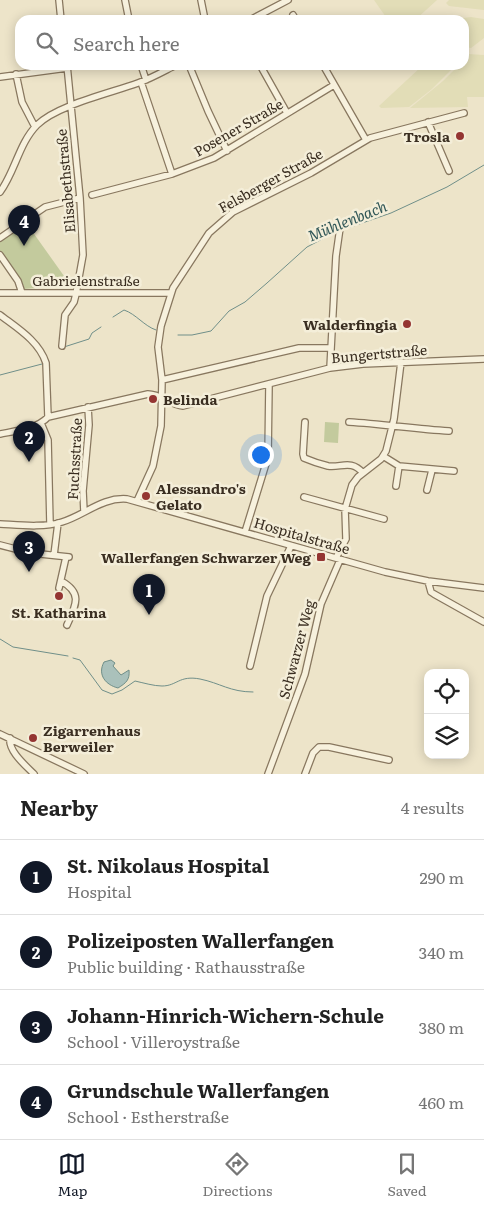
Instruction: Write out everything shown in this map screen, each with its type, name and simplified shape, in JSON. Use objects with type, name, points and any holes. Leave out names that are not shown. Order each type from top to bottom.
[{"type":"street","points":[[59,0],[60,15]]},
{"type":"street","points":[[125,0],[128,15]]},
{"type":"street","points":[[201,0],[204,15]]},
{"type":"street","points":[[259,15],[287,0]]},
{"type":"street","points":[[0,77],[45,70]]},
{"type":"street","name":"Elisabethstraße","points":[[62,346],[66,312],[74,302],[83,255],[80,198],[67,70]]},
{"type":"street","points":[[142,70],[172,174]]},
{"type":"street","points":[[0,192],[7,183],[22,148],[35,127],[42,121],[71,106],[144,81],[166,70]]},
{"type":"street","points":[[191,70],[227,150]]},
{"type":"street","points":[[263,70],[287,113]]},
{"type":"street","points":[[326,70],[366,140]]},
{"type":"street","points":[[16,74],[22,102],[35,127]]},
{"type":"street","name":"Posener Straße","points":[[92,195],[172,174],[203,163],[334,85]]},
{"type":"street","name":"Felsberger Straße","points":[[137,501],[156,456],[162,398],[158,340],[171,293],[203,240],[226,217],[318,169],[366,140],[377,135],[464,114]]},
{"type":"street","points":[[428,122],[449,171]]},
{"type":"street","points":[[0,237],[45,207],[80,198]]},
{"type":"street","points":[[330,368],[339,231]]},
{"type":"street","points":[[0,255],[18,281],[22,293]]},
{"type":"street","name":"Gabrielenstraße","points":[[0,292],[76,294],[171,293]]},
{"type":"street","points":[[0,315],[36,344],[44,356],[46,362],[48,417],[41,422],[0,434]]},
{"type":"street","points":[[162,380],[299,348],[331,348]]},
{"type":"street","name":"Bungertstraße","points":[[48,417],[148,394],[183,406],[330,368],[363,364],[484,359]]},
{"type":"street","points":[[401,362],[392,426],[383,456],[399,466],[454,471]]},
{"type":"street","points":[[245,532],[268,457],[269,384]]},
{"type":"street","name":"Fuchsstraße","points":[[84,512],[83,491],[89,425],[88,407]]},
{"type":"street","points":[[41,422],[48,440],[50,524]]},
{"type":"street","points":[[305,422],[304,458],[327,466],[344,464],[356,467],[363,473]]},
{"type":"street","points":[[349,422],[450,431]]},
{"type":"street","name":"Schwarzer Weg","points":[[268,774],[305,674],[321,604],[346,539],[345,509],[352,485],[383,456]]},
{"type":"street","points":[[396,486],[399,466]]},
{"type":"street","points":[[427,490],[432,470]]},
{"type":"street","points":[[304,497],[384,519]]},
{"type":"street","name":"Hospitalstraße","points":[[0,524],[58,523],[114,499],[137,501],[291,546],[407,577],[484,588]]},
{"type":"street","points":[[54,556],[58,523]]},
{"type":"street","points":[[0,545],[31,553],[67,557],[59,588]]},
{"type":"street","points":[[250,666],[267,596],[291,546]]},
{"type":"street","points":[[428,580],[431,592],[484,622]]},
{"type":"street","points":[[61,581],[72,588],[76,596],[67,624]]},
{"type":"street","points":[[0,734],[84,774]]},
{"type":"street","points":[[10,738],[9,742],[12,749],[34,774]]},
{"type":"street","points":[[305,774],[313,752],[319,747],[329,747],[389,760]]},
{"type":"shaded area","points":[[374,0],[437,0],[420,15],[384,15]]},
{"type":"shaded area","points":[[449,0],[484,0],[484,10],[449,6],[446,3]]},
{"type":"shaded area","points":[[469,17],[484,19],[484,38],[471,48],[469,48]]},
{"type":"shaded area","points":[[469,54],[484,55],[484,97],[467,97],[468,107],[410,108],[454,70],[469,70]]},
{"type":"shaded area","points":[[418,70],[451,70],[432,89],[409,107],[381,108],[379,106]]},
{"type":"green space","points":[[27,224],[64,276],[48,287],[24,289],[0,251],[0,241]]},
{"type":"green space","points":[[325,422],[339,423],[338,443],[324,442]]},
{"type":"water","points":[[111,660],[115,663],[113,666],[121,675],[129,670],[127,681],[118,688],[106,682],[102,675],[104,662]]},
{"type":"waterway","name":"Mühlenbach","points":[[342,230],[391,213],[447,187],[484,165]]},
{"type":"waterway","name":"Mühlenbach","points":[[178,335],[192,335],[211,331],[229,311],[245,302],[307,247],[336,232]]},
{"type":"waterway","name":"Mühlenbach","points":[[113,317],[124,310],[156,330]]},
{"type":"waterway","name":"Mühlenbach","points":[[64,347],[89,339],[92,333],[101,327]]},
{"type":"waterway","name":"Mühlenbach","points":[[0,375],[42,364]]},
{"type":"waterway","points":[[0,639],[13,647],[68,656]]},
{"type":"waterway","points":[[73,658],[80,660],[102,690],[112,694],[135,681],[167,686],[187,678],[200,679],[238,691],[253,692]]},
{"type":"place","name":"Trosla","points":[[460,136]]},
{"type":"place","name":"Grundschule Wallerfangen","points":[[24,246]]},
{"type":"place","name":"Walderfingia","points":[[407,324]]},
{"type":"place","name":"Belinda","points":[[153,399]]},
{"type":"place","name":"Polizeiposten Wallerfangen","points":[[29,462]]},
{"type":"place","name":"Alessandro's Gelato","points":[[146,496]]},
{"type":"place","name":"Wallerfangen Schwarzer Weg","points":[[321,557]]},
{"type":"place","name":"Johann-Hinrich-Wichern-Schule","points":[[29,572]]},
{"type":"place","name":"St. Katharina","points":[[59,596]]},
{"type":"place","name":"St. Nikolaus Hospital","points":[[149,615]]},
{"type":"place","name":"Zigarrenhaus Berweiler","points":[[33,738]]}]
